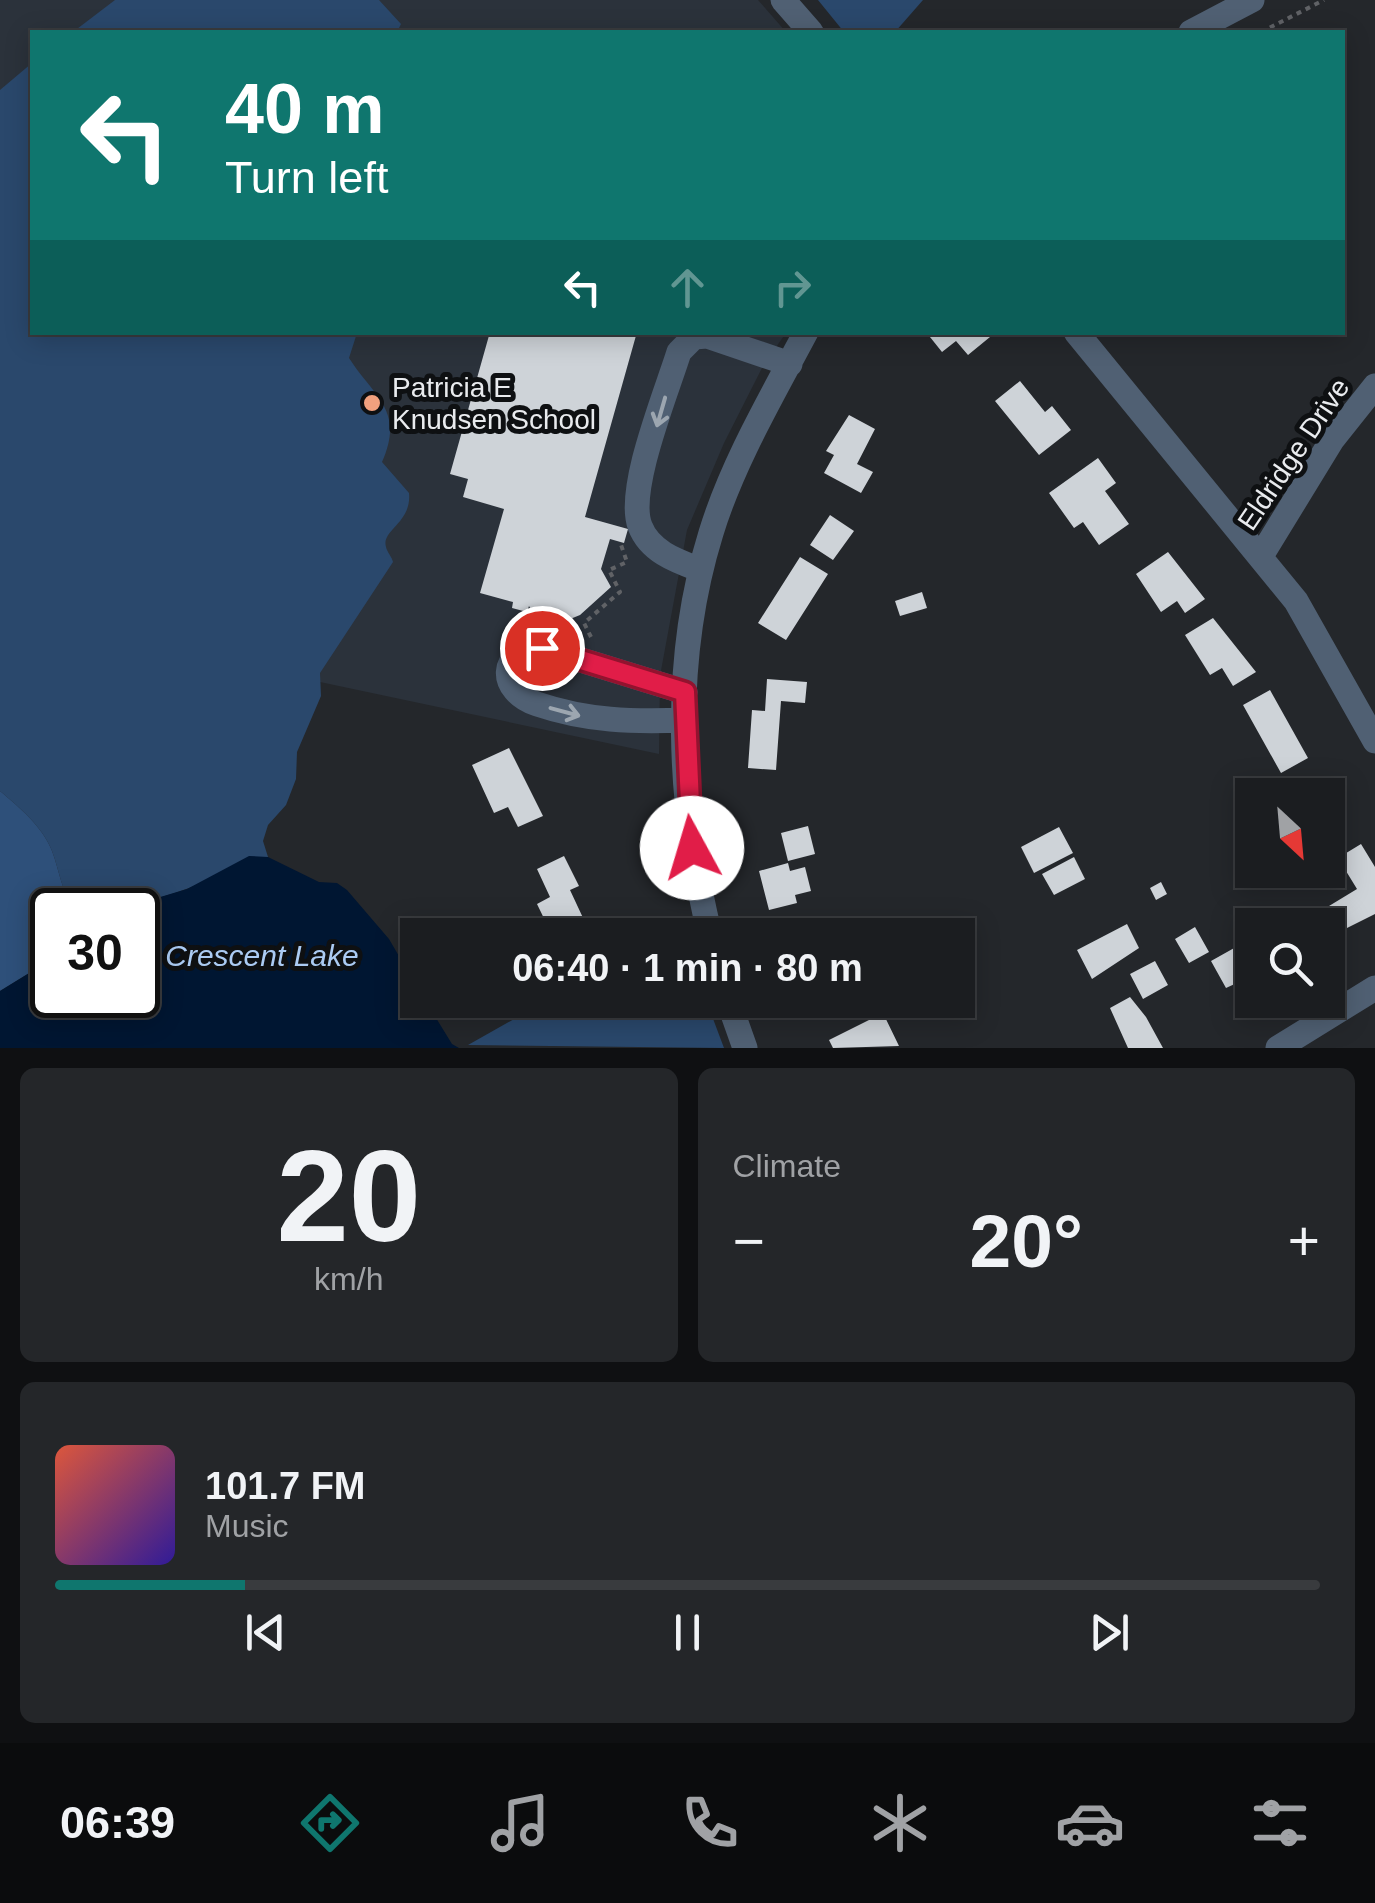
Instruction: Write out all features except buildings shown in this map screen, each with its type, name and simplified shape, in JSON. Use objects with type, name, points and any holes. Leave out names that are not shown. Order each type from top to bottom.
[{"type":"street","points":[[783,0],[807,30]]},
{"type":"street","points":[[1195,30],[1252,0]]},
{"type":"street","points":[[701,570],[662,554],[640,528],[635,500],[679,352],[694,337],[703,335]]},
{"type":"street","points":[[711,335],[790,364]]},
{"type":"street","points":[[707,918],[688,822],[685,692],[690,613],[718,515],[804,335]]},
{"type":"street","points":[[1078,335],[1296,601],[1375,742]]},
{"type":"street","name":"Eldridge Drive","points":[[1260,556],[1332,440],[1375,386]]},
{"type":"street","points":[[685,692],[542,648],[526,649],[513,660],[507,673],[510,685],[533,703],[597,720],[685,720]]},
{"type":"street","points":[[1278,1048],[1375,988]]},
{"type":"street","points":[[734,1018],[745,1048]]},
{"type":"path","points":[[1265,30],[1324,0]]},
{"type":"path","points":[[595,664],[598,648],[584,623],[620,592],[609,570],[627,562],[620,542]]},
{"type":"shaded area","name":"Patricia E Knudsen School","points":[[0,0],[758,0],[784,30],[30,30],[30,335],[785,335],[764,364],[724,443],[687,530],[660,676],[659,754],[0,614]]},
{"type":"shaded area","points":[[115,0],[379,0],[401,24],[398,30],[76,30]]},
{"type":"shaded area","points":[[818,0],[923,0],[897,30],[842,30]]},
{"type":"shaded area","points":[[30,65],[30,335],[356,335],[349,358],[384,405],[390,429],[382,462],[409,493],[409,503],[386,541],[393,562],[320,673],[321,696],[297,752],[296,779],[286,805],[268,825],[263,841],[268,857],[237,865],[199,884],[160,897],[160,888],[64,888],[43,834],[0,791],[0,90]]},
{"type":"shaded area","points":[[0,791],[43,834],[64,888],[30,888],[30,973],[0,991]]},
{"type":"shaded area","points":[[516,1018],[713,1018],[724,1048],[468,1045]]},
{"type":"water","name":"Crescent Lake","points":[[249,856],[268,857],[319,882],[337,883],[389,939],[400,958],[400,1018],[436,1018],[452,1044],[459,1048],[0,1048],[0,991],[30,973],[30,1018],[160,1018],[160,897],[187,889]]},
{"type":"place","name":"Patricia E Knudsen School","points":[[372,403]]},
{"type":"route","points":[[542,648],[685,692],[692,848]]}]
